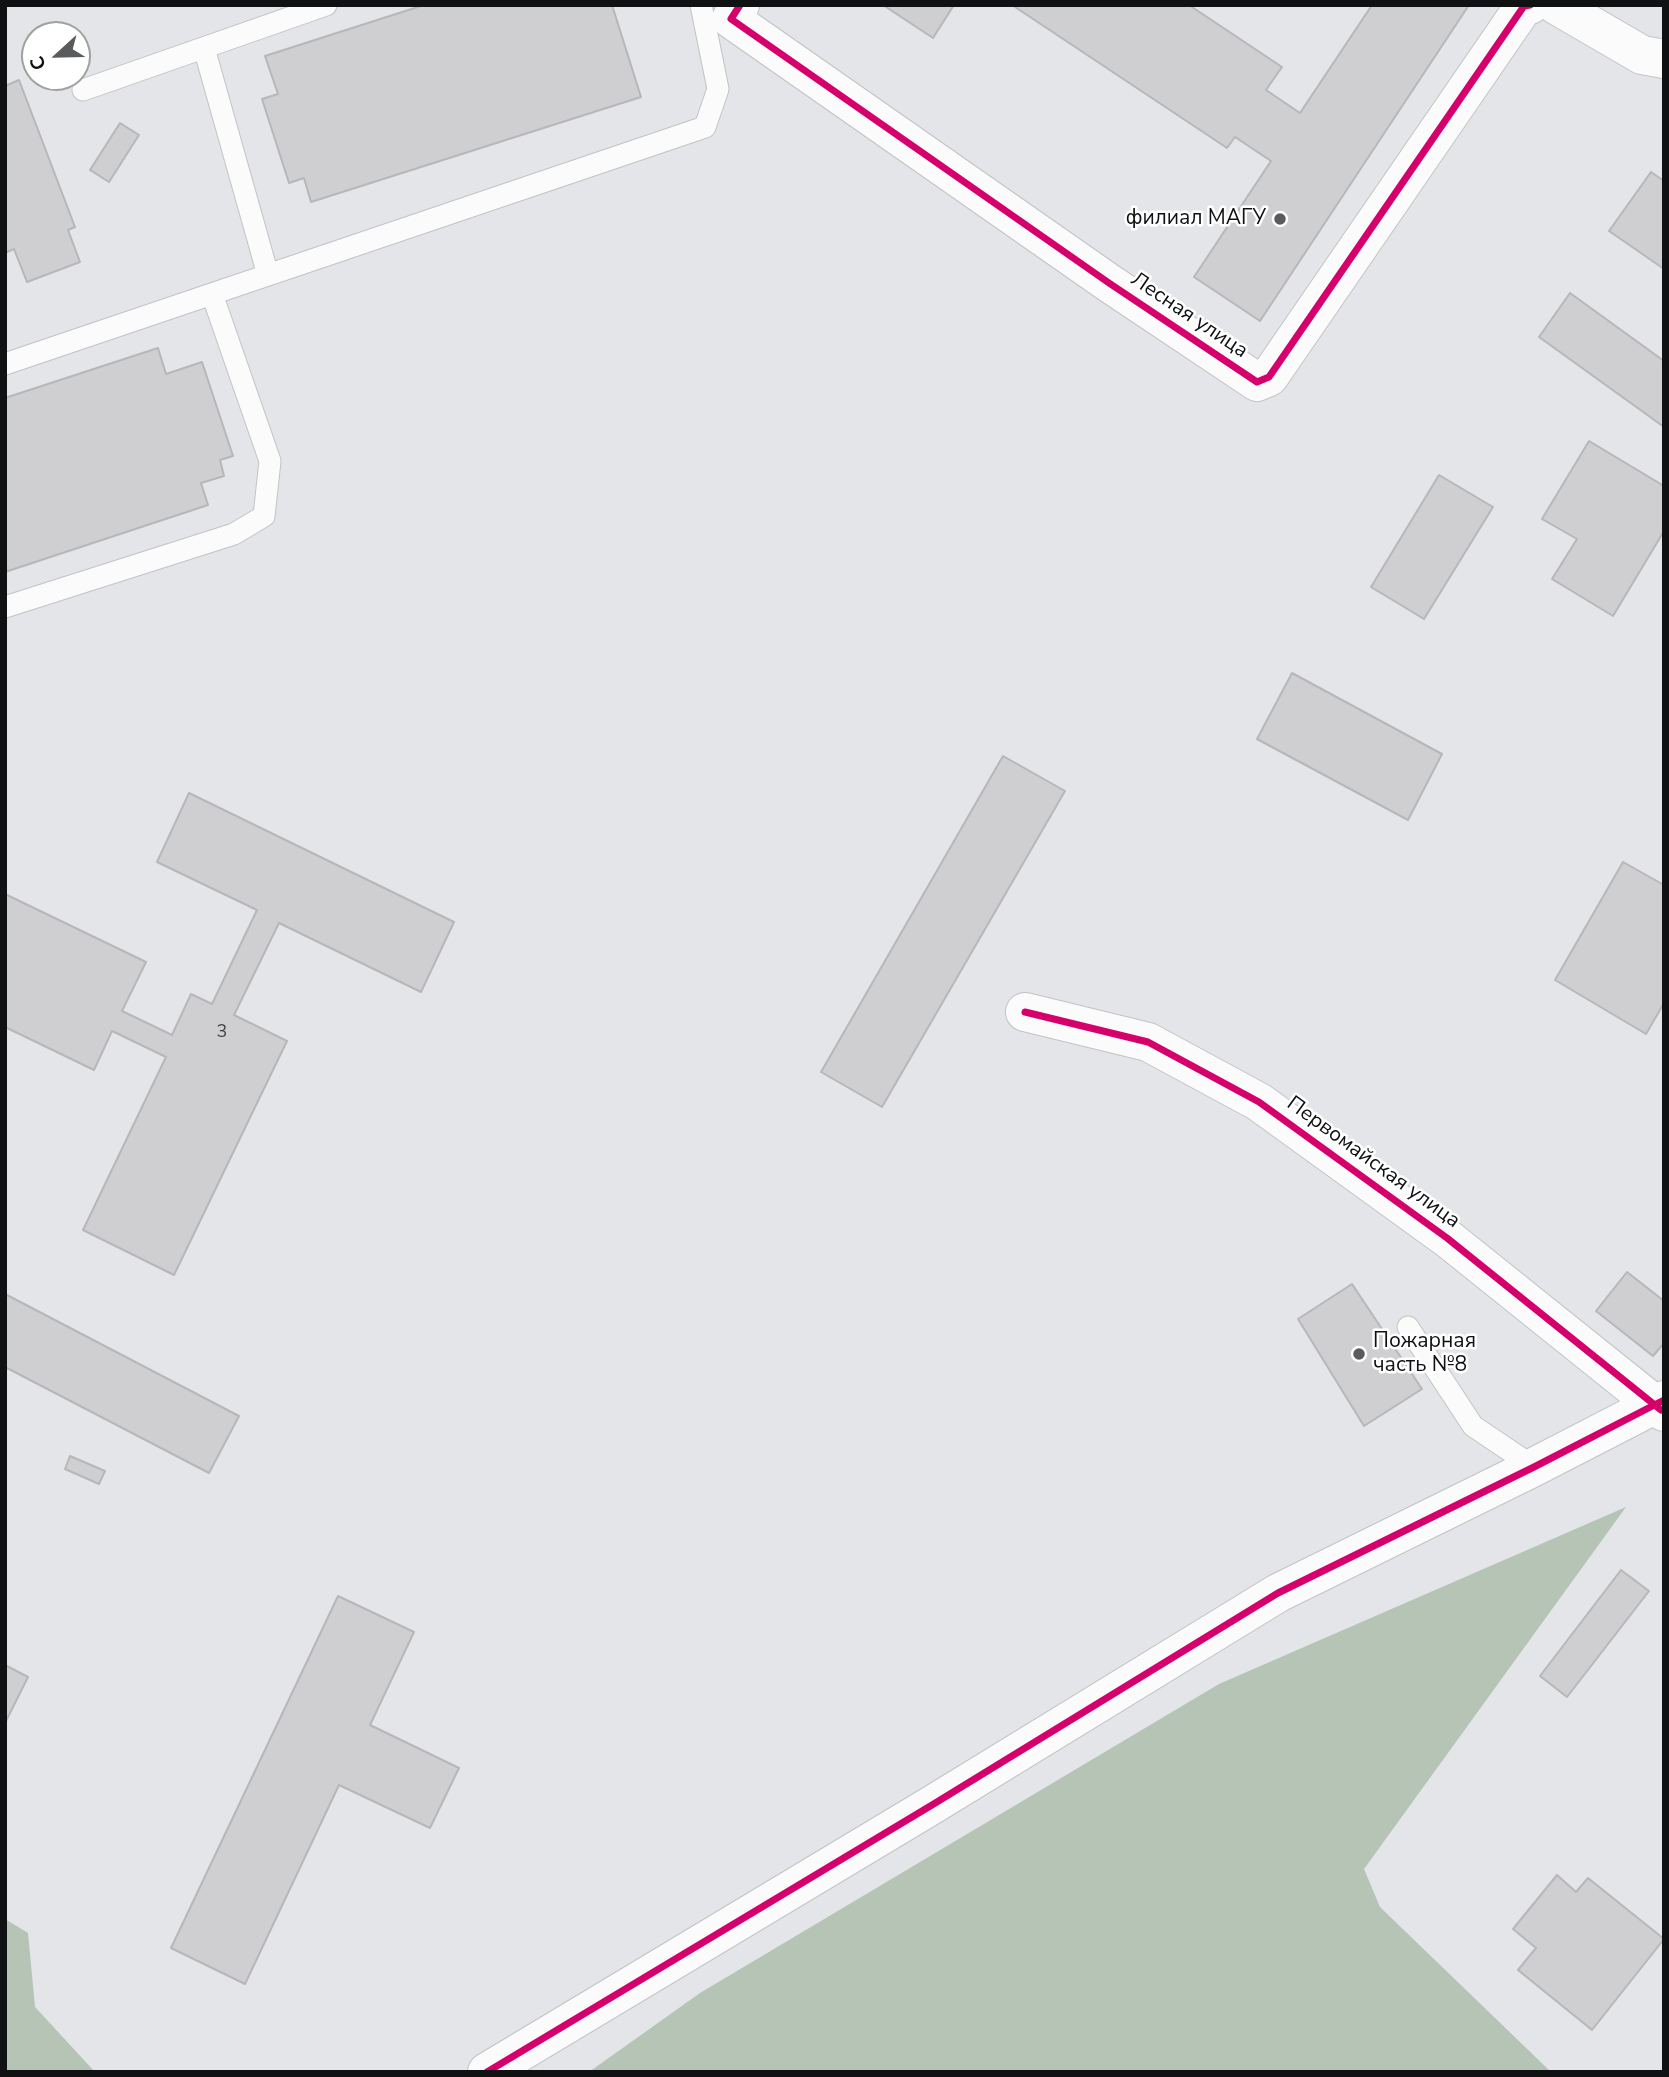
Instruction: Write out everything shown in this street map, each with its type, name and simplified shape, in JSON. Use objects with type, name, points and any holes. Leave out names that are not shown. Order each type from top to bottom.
[{"type":"street","name":"Лесная улица","points":[[721,9],[1109,283],[1257,382],[1269,377],[1524,6],[1530,5]]},
{"type":"street","points":[[1556,5],[1642,55],[1664,59]]},
{"type":"street","name":"Первомайская улица","points":[[1025,1012],[1148,1042],[1259,1102],[1447,1238],[1661,1405]]},
{"type":"street","points":[[487,2072],[943,1798],[1278,1592],[1661,1405]]},
{"type":"lane","points":[[91,87],[326,5]]},
{"type":"lane","points":[[5,364],[705,127],[718,89],[721,9]]},
{"type":"lane","points":[[204,48],[268,275]]},
{"type":"lane","points":[[5,607],[234,534],[264,516],[270,461],[212,294]]},
{"type":"lane","points":[[1408,1327],[1473,1426],[1534,1467]]},
{"type":"green space","points":[[1626,1507],[1364,1869],[1380,1907],[1551,2072],[589,2072],[700,1993],[1219,1684]]},
{"type":"green space","points":[[5,1919],[28,1933],[35,2007],[95,2072],[5,2072]]},
{"type":"building","points":[[424,5],[612,5],[641,97],[311,202],[304,178],[289,183],[262,99],[278,94],[265,56]]},
{"type":"building","points":[[883,5],[954,5],[933,38]]},
{"type":"building","name":"филиал МАГУ","points":[[1012,5],[1189,5],[1282,67],[1266,90],[1300,113],[1372,5],[1469,5],[1260,321],[1194,277],[1271,161],[1235,137],[1227,148]]},
{"type":"building","points":[[19,80],[75,227],[68,230],[80,262],[27,282],[14,249],[7,252],[5,249],[5,86]]},
{"type":"building","points":[[120,123],[139,135],[109,182],[90,170]]},
{"type":"building","points":[[1651,172],[1664,181],[1664,269],[1609,231]]},
{"type":"building","points":[[1570,293],[1664,361],[1664,427],[1539,337]]},
{"type":"building","points":[[158,348],[166,374],[202,362],[233,456],[220,460],[224,476],[201,483],[208,505],[5,572],[5,398]]},
{"type":"building","points":[[1589,441],[1664,486],[1664,531],[1613,616],[1552,579],[1577,539],[1542,519]]},
{"type":"building","points":[[1439,475],[1493,507],[1424,619],[1371,587]]},
{"type":"building","points":[[1292,673],[1442,754],[1408,820],[1257,739]]},
{"type":"building","points":[[1003,756],[1065,791],[882,1107],[821,1072]]},
{"type":"building","points":[[189,793],[454,922],[421,992],[279,923],[234,1015],[287,1041],[174,1275],[83,1230],[166,1057],[112,1031],[94,1070],[5,1027],[5,894],[146,962],[122,1011],[172,1035],[191,994],[212,1004],[257,910],[157,862]]},
{"type":"building","points":[[1623,862],[1664,885],[1664,1003],[1646,1034],[1555,980]]},
{"type":"building","points":[[1627,1272],[1664,1301],[1664,1343],[1653,1356],[1596,1311]]},
{"type":"building","name":"Пожарная часть №8","points":[[1352,1284],[1422,1389],[1364,1426],[1298,1319]]},
{"type":"building","points":[[5,1294],[239,1416],[209,1473],[5,1367]]},
{"type":"building","points":[[70,1456],[105,1471],[99,1484],[65,1469]]},
{"type":"building","points":[[1621,1570],[1649,1591],[1567,1697],[1540,1676]]},
{"type":"building","points":[[338,1596],[414,1632],[370,1725],[459,1768],[430,1828],[339,1785],[245,1984],[171,1948]]},
{"type":"building","points":[[5,1665],[28,1677],[5,1723]]},
{"type":"building","points":[[1557,1875],[1576,1892],[1588,1878],[1664,1939],[1592,2030],[1518,1970],[1536,1948],[1513,1929]]},
{"type":"cycle path","points":[[740,5],[731,19],[1109,283],[1257,382],[1269,377],[1524,6],[1530,5]]},
{"type":"cycle path","points":[[1025,1012],[1148,1042],[1259,1102],[1447,1238],[1661,1410]]},
{"type":"cycle path","points":[[487,2072],[932,1805],[1278,1593],[1664,1400]]},
{"type":"place","name":"филиал МАГУ","points":[[1280,219]]},
{"type":"place","name":"Пожарная часть №8","points":[[1359,1354]]}]
